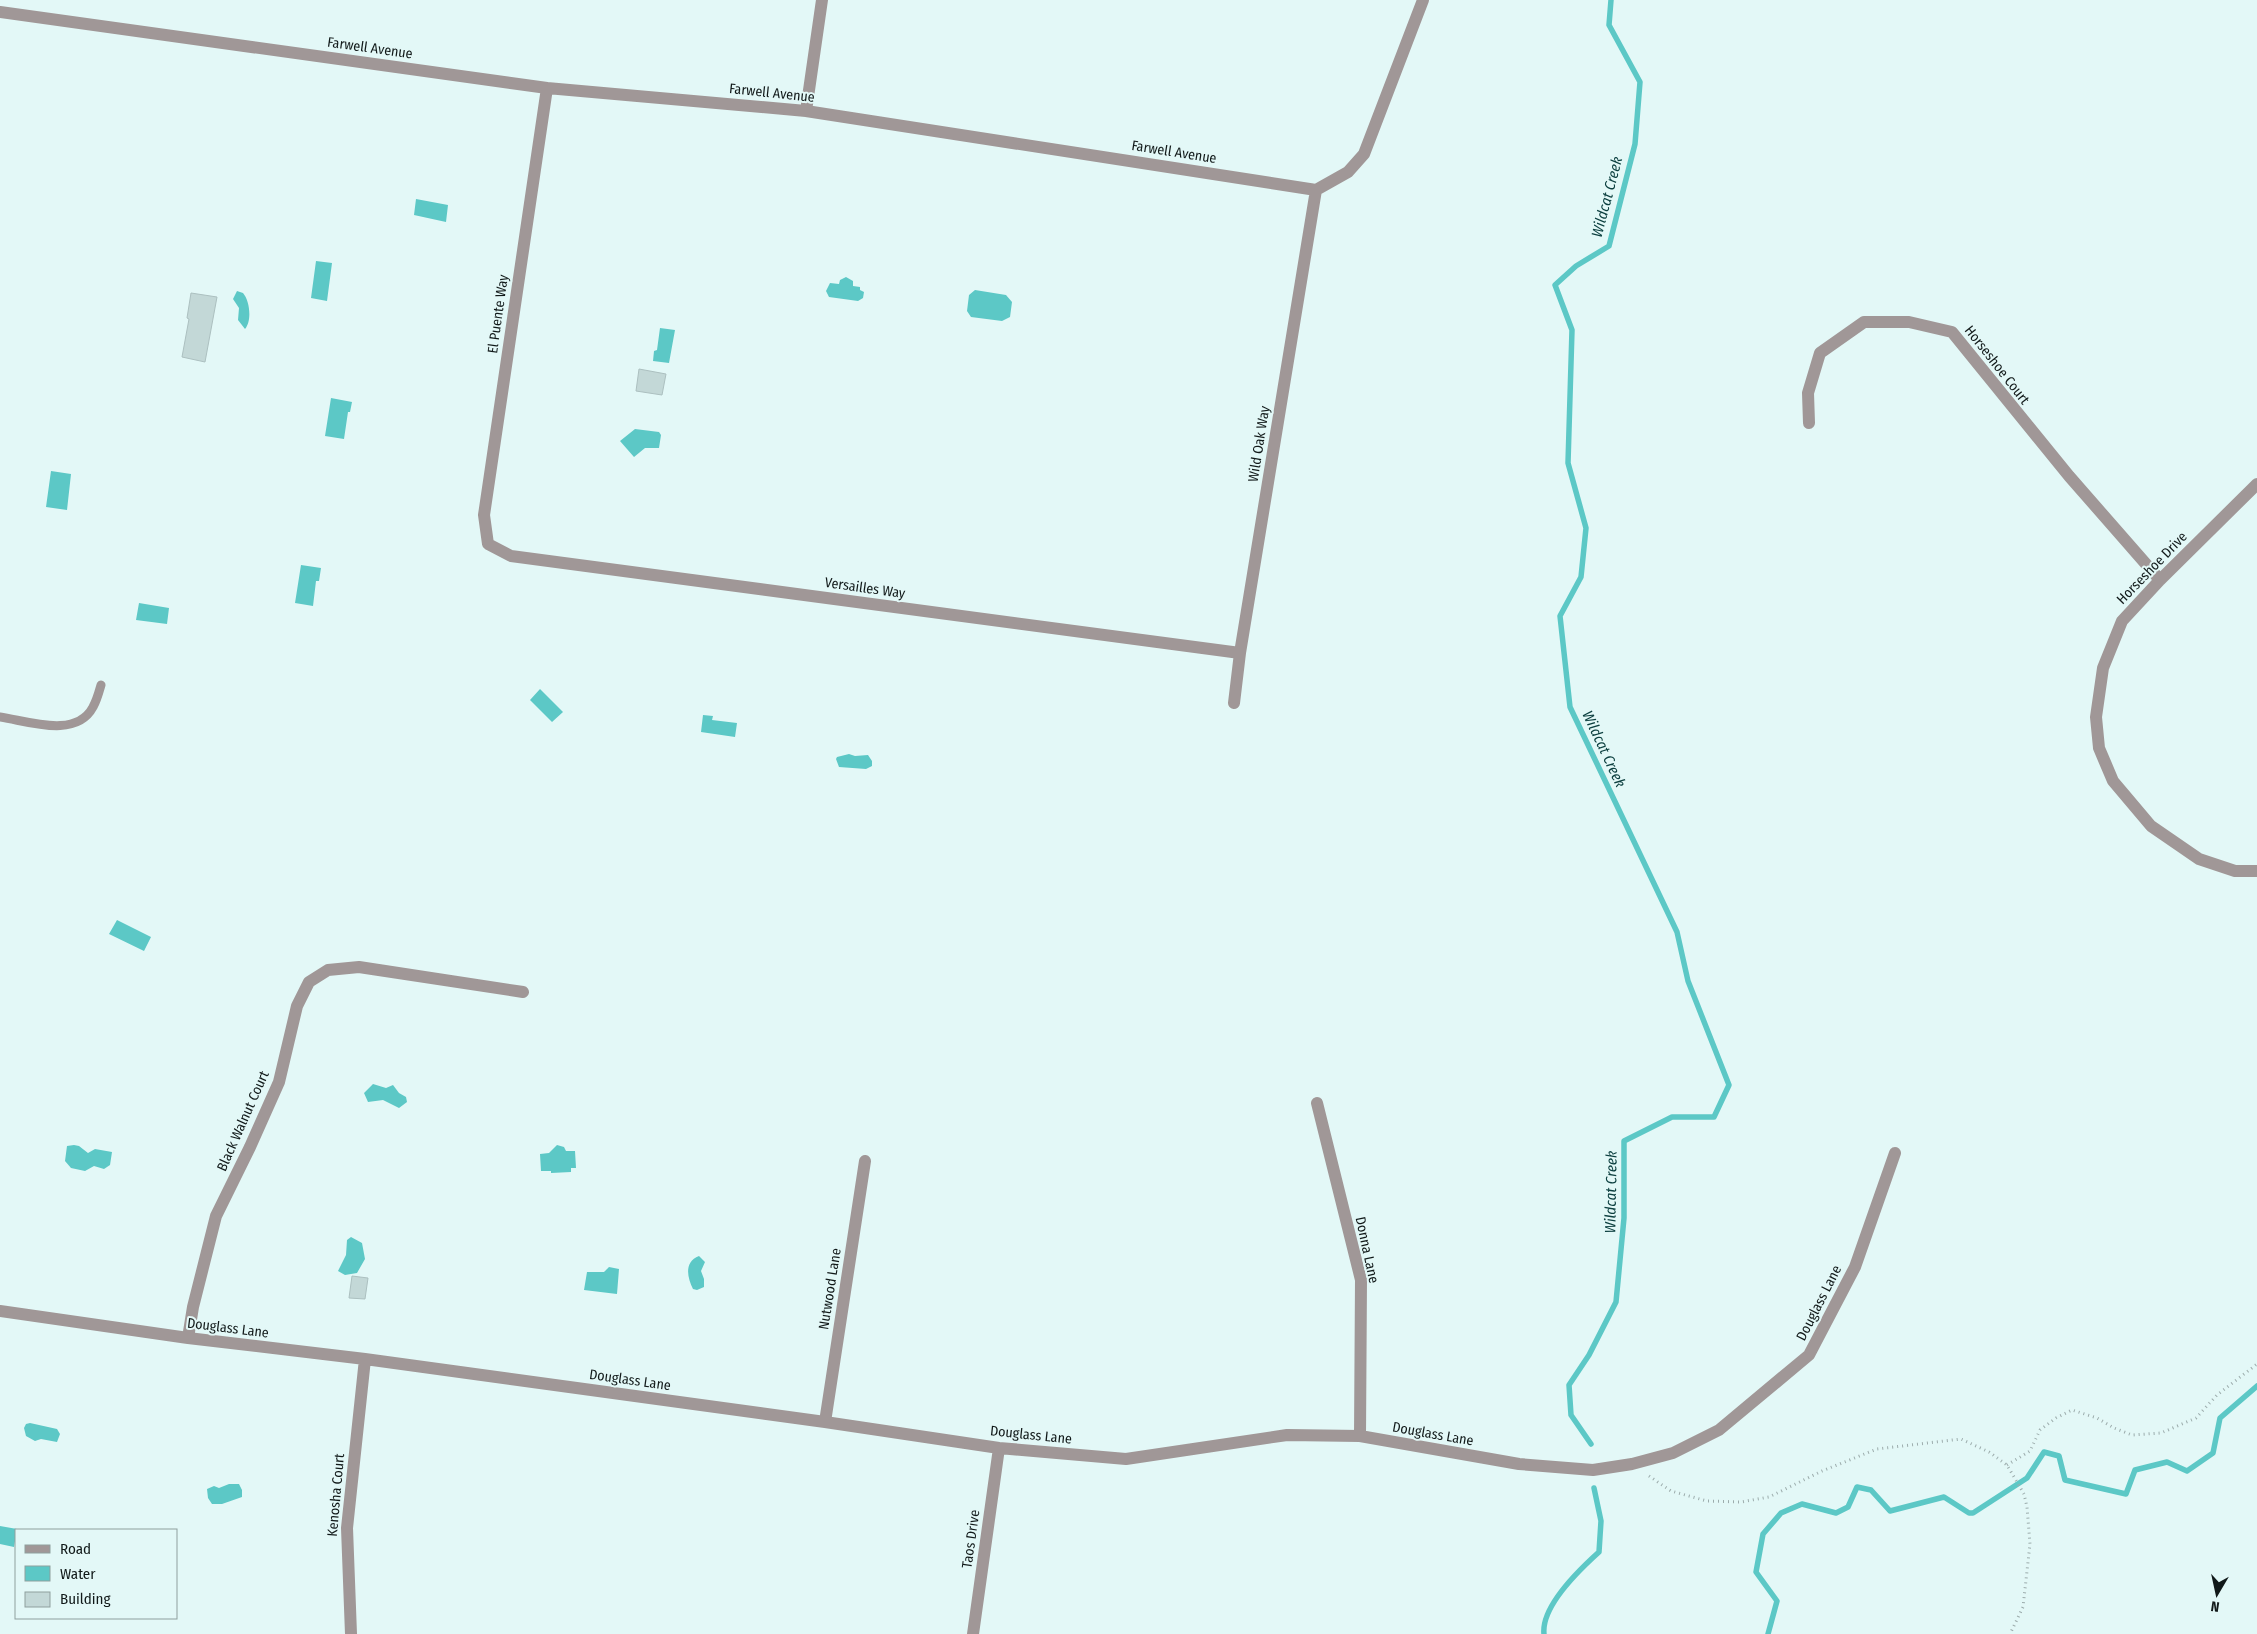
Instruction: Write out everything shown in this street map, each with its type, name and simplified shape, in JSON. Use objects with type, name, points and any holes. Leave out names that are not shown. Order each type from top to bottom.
[{"type":"street","points":[[806,111],[822,0]]},
{"type":"street","points":[[1316,190],[1348,172],[1364,154],[1423,0]]},
{"type":"street","name":"Farwell Avenue","points":[[0,12],[547,88],[806,111],[1316,190]]},
{"type":"street","name":"El Puente Way","points":[[488,544],[484,515],[547,88]]},
{"type":"street","name":"Wild Oak Way","points":[[1234,703],[1240,653],[1316,190]]},
{"type":"street","name":"Horseshoe Court","points":[[1809,423],[1808,394],[1820,353],[1864,322],[1909,322],[1952,332],[2069,476],[2160,580]]},
{"type":"street","name":"Horseshoe Drive","points":[[2257,484],[2160,580],[2122,621],[2103,668],[2096,716],[2099,748],[2113,781],[2151,826],[2200,859],[2235,871],[2257,871]]},
{"type":"street","name":"Versailles Way","points":[[488,544],[511,556],[1240,653]]},
{"type":"street","name":"Black Walnut Court","points":[[188,1338],[193,1307],[216,1216],[279,1082],[297,1006],[309,982],[328,970],[359,967],[523,992]]},
{"type":"street","name":"Donna Lane","points":[[1317,1103],[1361,1280],[1360,1436]]},
{"type":"street","name":"Douglass Lane","points":[[0,1311],[188,1338],[365,1359],[826,1422],[999,1448],[1126,1459],[1288,1435],[1360,1436],[1519,1464],[1593,1470],[1632,1464],[1674,1453],[1719,1430],[1808,1355],[1854,1267],[1895,1153]]},
{"type":"street","name":"Nutwood Lane","points":[[826,1422],[865,1161]]},
{"type":"street","name":"Kenosha Court","points":[[351,1634],[347,1528],[365,1359]]},
{"type":"street","name":"Taos Drive","points":[[973,1634],[999,1448]]},
{"type":"lane","points":[[0,717],[61,726],[77,723],[92,709],[102,685]]},
{"type":"path","points":[[2007,1465],[2030,1451],[2040,1430],[2056,1418],[2072,1410],[2097,1418],[2114,1428],[2132,1434],[2161,1433],[2196,1418],[2217,1395],[2257,1364]]},
{"type":"path","points":[[1632,1464],[1671,1491],[1707,1501],[1741,1502],[1770,1497],[1822,1471],[1877,1449],[1961,1439],[1988,1452],[2007,1465],[2024,1494],[2030,1544],[2023,1607],[2010,1634]]},
{"type":"water","points":[[416,199],[448,205],[446,222],[414,215]]},
{"type":"water","points":[[316,261],[332,263],[327,301],[311,298]]},
{"type":"water","points":[[846,277],[853,281],[853,286],[860,287],[860,290],[864,292],[863,298],[858,301],[829,297],[826,291],[830,283],[839,284],[840,280]]},
{"type":"water","points":[[975,290],[1006,295],[1012,302],[1010,317],[1002,321],[971,317],[967,311],[969,295]]},
{"type":"water","points":[[237,291],[243,293],[249,306],[249,321],[245,329],[238,320],[239,308],[233,299]]},
{"type":"water","points":[[660,328],[675,330],[669,363],[653,361],[654,351],[657,350]]},
{"type":"water","points":[[331,398],[352,402],[350,412],[348,412],[344,439],[325,436]]},
{"type":"water","points":[[635,429],[659,432],[661,435],[659,448],[645,448],[634,457],[620,441]]},
{"type":"water","points":[[51,471],[71,474],[67,510],[46,507]]},
{"type":"water","points":[[301,565],[321,568],[319,581],[316,581],[313,606],[295,603]]},
{"type":"water","points":[[139,603],[169,608],[167,624],[136,620]]},
{"type":"water","points":[[540,689],[563,712],[552,722],[530,700]]},
{"type":"water","points":[[703,715],[713,716],[712,720],[737,723],[735,737],[701,732]]},
{"type":"water","points":[[849,754],[855,756],[868,755],[872,761],[872,766],[866,769],[839,767],[837,757]]},
{"type":"water","points":[[117,920],[151,937],[144,951],[109,934]]},
{"type":"water","points":[[373,1084],[386,1088],[393,1085],[399,1093],[406,1097],[407,1102],[399,1108],[383,1100],[368,1102],[364,1093]]},
{"type":"water","points":[[557,1145],[564,1147],[566,1151],[575,1151],[576,1168],[571,1168],[571,1172],[551,1173],[551,1171],[541,1171],[540,1154],[549,1153]]},
{"type":"water","points":[[67,1146],[79,1146],[88,1153],[95,1149],[112,1152],[110,1165],[104,1169],[94,1166],[85,1171],[71,1168],[65,1161]]},
{"type":"water","points":[[351,1237],[362,1243],[365,1259],[357,1273],[345,1275],[338,1271],[346,1255],[347,1240]]},
{"type":"water","points":[[699,1256],[705,1262],[701,1271],[704,1287],[697,1290],[693,1289],[688,1270],[691,1262]]},
{"type":"water","points":[[609,1267],[619,1269],[617,1294],[584,1290],[587,1272],[604,1272]]},
{"type":"water","points":[[30,1423],[57,1429],[60,1434],[57,1442],[41,1439],[35,1441],[26,1436],[24,1428],[26,1424]]},
{"type":"water","points":[[229,1484],[239,1484],[242,1490],[242,1497],[222,1504],[212,1504],[208,1498],[207,1489],[214,1486],[219,1488]]},
{"type":"water","points":[[0,1526],[17,1529],[15,1529],[14,1547],[0,1544]]},
{"type":"building","points":[[191,293],[217,297],[205,362],[182,357],[189,319],[187,318]]},
{"type":"building","points":[[639,369],[666,374],[662,395],[636,391]]},
{"type":"building","points":[[352,1276],[368,1278],[365,1299],[349,1298]]},
{"type":"waterway","name":"Wildcat Creek","points":[[1591,1444],[1571,1415],[1569,1385],[1589,1355],[1616,1302],[1624,1218],[1624,1141],[1672,1117],[1714,1117],[1729,1085],[1688,981],[1677,932],[1570,707],[1560,616],[1581,577],[1586,528],[1568,463],[1572,330],[1555,285],[1576,266],[1609,246],[1635,144],[1640,82],[1609,25],[1611,0]]},
{"type":"waterway","points":[[1768,1634],[1777,1601],[1756,1572],[1763,1534],[1781,1513],[1802,1504],[1836,1513],[1848,1507],[1857,1487],[1871,1490],[1890,1511],[1944,1497],[1969,1513],[1973,1513],[2027,1478],[2044,1452],[2059,1456],[2065,1480],[2126,1494],[2135,1470],[2167,1462],[2187,1471],[2213,1453],[2220,1418],[2257,1386]]},
{"type":"waterway","name":"Wildcat Creek","points":[[1544,1634],[1545,1623],[1555,1600],[1572,1578],[1599,1552],[1601,1521],[1594,1488]]}]
